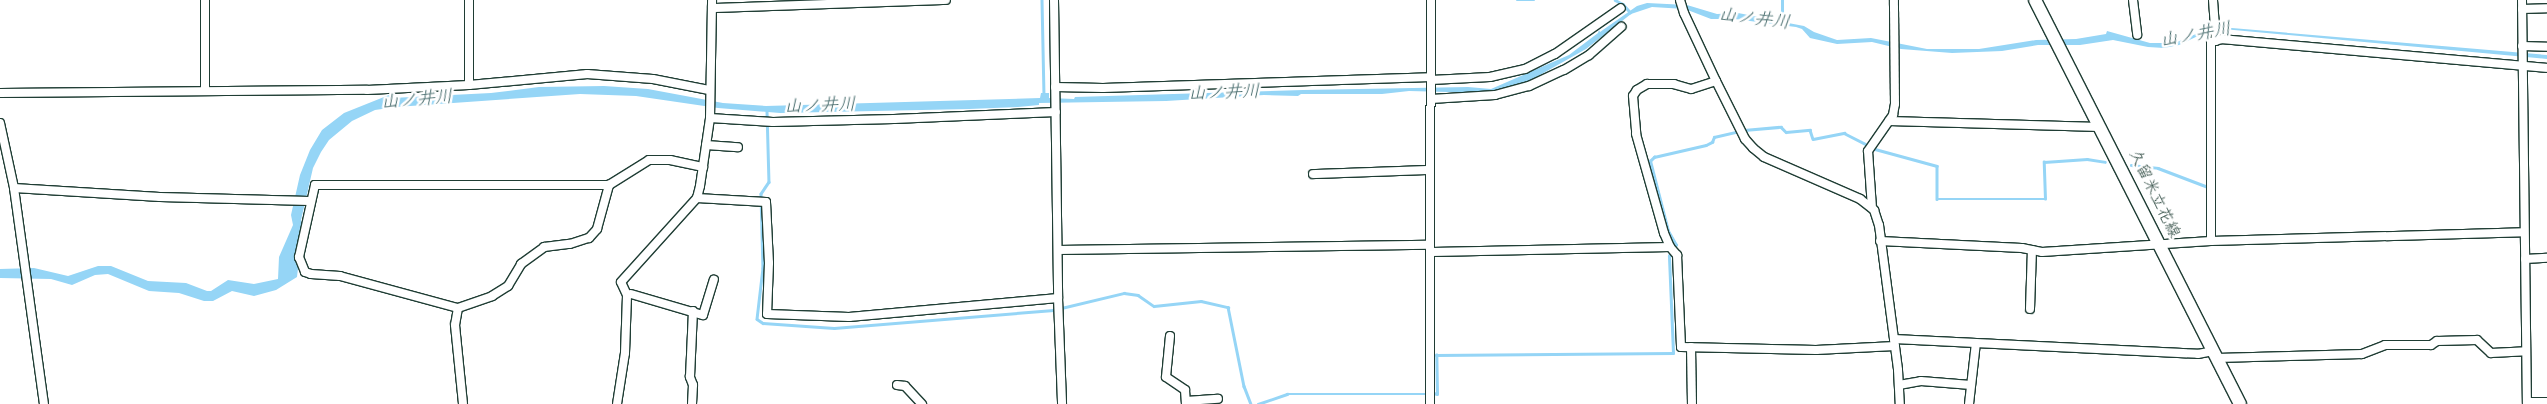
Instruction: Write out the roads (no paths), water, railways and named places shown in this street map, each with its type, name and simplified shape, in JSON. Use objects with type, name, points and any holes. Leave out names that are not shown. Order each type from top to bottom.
[{"type":"main road","name":"久留米立花線","points":[[2036,0],[2240,404]]},
{"type":"street","points":[[205,0],[205,92]]},
{"type":"street","points":[[469,0],[469,85]]},
{"type":"street","points":[[617,404],[625,352],[627,295],[620,282],[697,198],[710,118],[712,4],[946,0]]},
{"type":"street","points":[[1054,0],[1058,298],[1062,404]]},
{"type":"street","points":[[1430,404],[1431,0]]},
{"type":"street","points":[[1680,0],[1684,13],[1716,81],[1745,138],[1753,148],[1764,156],[1860,199],[1872,208]]},
{"type":"street","points":[[1894,0],[1895,104],[1889,121],[1868,151],[1872,208],[1879,225],[1900,404]]},
{"type":"street","points":[[2133,0],[2137,35]]},
{"type":"street","points":[[2213,0],[2216,41]]},
{"type":"street","points":[[2547,8],[2522,4],[2527,403],[2547,402]]},
{"type":"street","points":[[1055,87],[1104,88],[1490,77],[1525,69],[1555,54],[1621,8]]},
{"type":"street","points":[[1431,99],[1495,95],[1529,86],[1564,70],[1589,55],[1621,26]]},
{"type":"street","points":[[2211,241],[2211,42],[2232,40],[2547,68]]},
{"type":"street","points":[[2522,46],[2547,47]]},
{"type":"street","points":[[0,93],[367,90],[469,85],[587,74],[653,79],[709,90]]},
{"type":"street","points":[[1716,81],[1691,89],[1674,84],[1647,84],[1637,90],[1634,96],[1636,134],[1660,219],[1670,247],[1677,255],[1681,347],[1816,350],[1894,342],[1976,343],[2198,354],[2362,354],[2385,345],[2432,345],[2437,341],[2477,340],[2491,353],[2526,351]]},
{"type":"street","points":[[710,118],[773,122],[1056,112]]},
{"type":"street","points":[[1889,121],[2100,127]]},
{"type":"street","points":[[0,124],[14,188],[44,404]]},
{"type":"street","points":[[706,145],[738,147]]},
{"type":"street","points":[[609,185],[597,229],[589,238],[570,244],[544,247],[521,264],[508,286],[492,296],[458,308],[340,276],[305,272],[299,257],[314,185],[609,185],[649,160],[670,160],[703,167]]},
{"type":"street","points":[[1313,174],[1430,170]]},
{"type":"street","points":[[14,188],[160,197],[310,201]]},
{"type":"street","points":[[697,198],[766,202],[770,263],[767,314],[849,317],[1058,298]]},
{"type":"street","points":[[1880,241],[2064,252],[2211,241],[2524,232]]},
{"type":"street","points":[[1058,250],[1670,247]]},
{"type":"street","points":[[2030,310],[2032,250]]},
{"type":"street","points":[[2526,259],[2547,258]]},
{"type":"street","points":[[631,294],[703,314],[714,280]]},
{"type":"street","points":[[458,308],[455,325],[463,404]]},
{"type":"street","points":[[692,404],[693,385],[690,377],[693,311]]},
{"type":"street","points":[[1170,336],[1166,377],[1185,390],[1186,403],[1218,399]]},
{"type":"street","points":[[1969,404],[1976,343]]},
{"type":"street","points":[[1691,347],[1692,404]]},
{"type":"street","points":[[1899,385],[1921,381],[1971,384]]},
{"type":"street","points":[[897,385],[905,386],[922,404]]},
{"type":"water","name":"山ノ井川","points":[[1647,3],[1687,5],[1717,14],[1738,13],[1780,21],[1781,17],[1783,22],[1804,26],[1814,32],[1837,40],[1871,38],[1927,49],[1979,49],[2036,40],[2076,39],[2106,34],[2107,31],[2150,43],[2165,43],[2177,42],[2210,28],[2220,27],[2547,55],[2547,59],[2223,29],[2200,35],[2179,45],[2164,48],[2113,40],[2080,45],[2038,45],[2002,51],[1952,53],[1901,49],[1872,42],[1837,44],[1810,38],[1802,29],[1796,27],[1735,19],[1711,19],[1685,9],[1652,7],[1631,14],[1586,49],[1524,84],[1486,93],[1409,91],[1382,94],[1264,95],[1166,101],[1039,103],[1039,105],[1018,107],[969,109],[780,113],[718,108],[636,96],[580,94],[396,107],[375,110],[352,121],[329,140],[321,152],[313,168],[301,220],[303,225],[297,277],[276,290],[254,296],[232,291],[213,301],[204,301],[179,293],[149,291],[108,274],[95,275],[72,285],[51,279],[0,278],[0,269],[34,268],[68,276],[98,266],[111,266],[148,281],[186,283],[207,291],[211,291],[228,280],[254,284],[278,279],[279,257],[293,225],[291,215],[300,175],[310,150],[322,130],[344,113],[389,95],[392,98],[491,93],[539,87],[604,86],[648,89],[723,103],[766,106],[1040,98],[1041,93],[1049,93],[1049,98],[1074,99],[1075,97],[1303,90],[1468,87],[1491,89],[1569,55],[1598,33],[1599,30],[1600,32],[1637,6]]},
{"type":"waterway","points":[[1042,0],[1044,95]]},
{"type":"waterway","points":[[1517,0],[1534,0]]},
{"type":"waterway","points":[[1615,0],[1623,4],[1630,12]]},
{"type":"waterway","name":"山ノ井川","points":[[1782,0],[1782,21]]},
{"type":"waterway","points":[[767,111],[769,182],[761,194],[763,268],[757,319],[763,323],[834,328],[1053,310],[1124,293],[1138,295],[1154,306],[1201,301],[1228,307],[1244,386],[1251,404]]},
{"type":"waterway","points":[[1434,393],[1437,394],[1436,355],[1673,353],[1669,256],[1676,245],[1668,231],[1650,161],[1654,157],[1706,145],[1712,142],[1714,137],[1744,130],[1781,127],[1786,132],[1810,130],[1813,139],[1844,133],[1875,149],[1937,166],[1937,199],[2045,199],[2044,162],[2087,159],[2105,162]]},
{"type":"waterway","points":[[2131,165],[2158,168],[2208,187]]},
{"type":"waterway","points":[[1258,404],[1287,394],[1425,394]]}]
